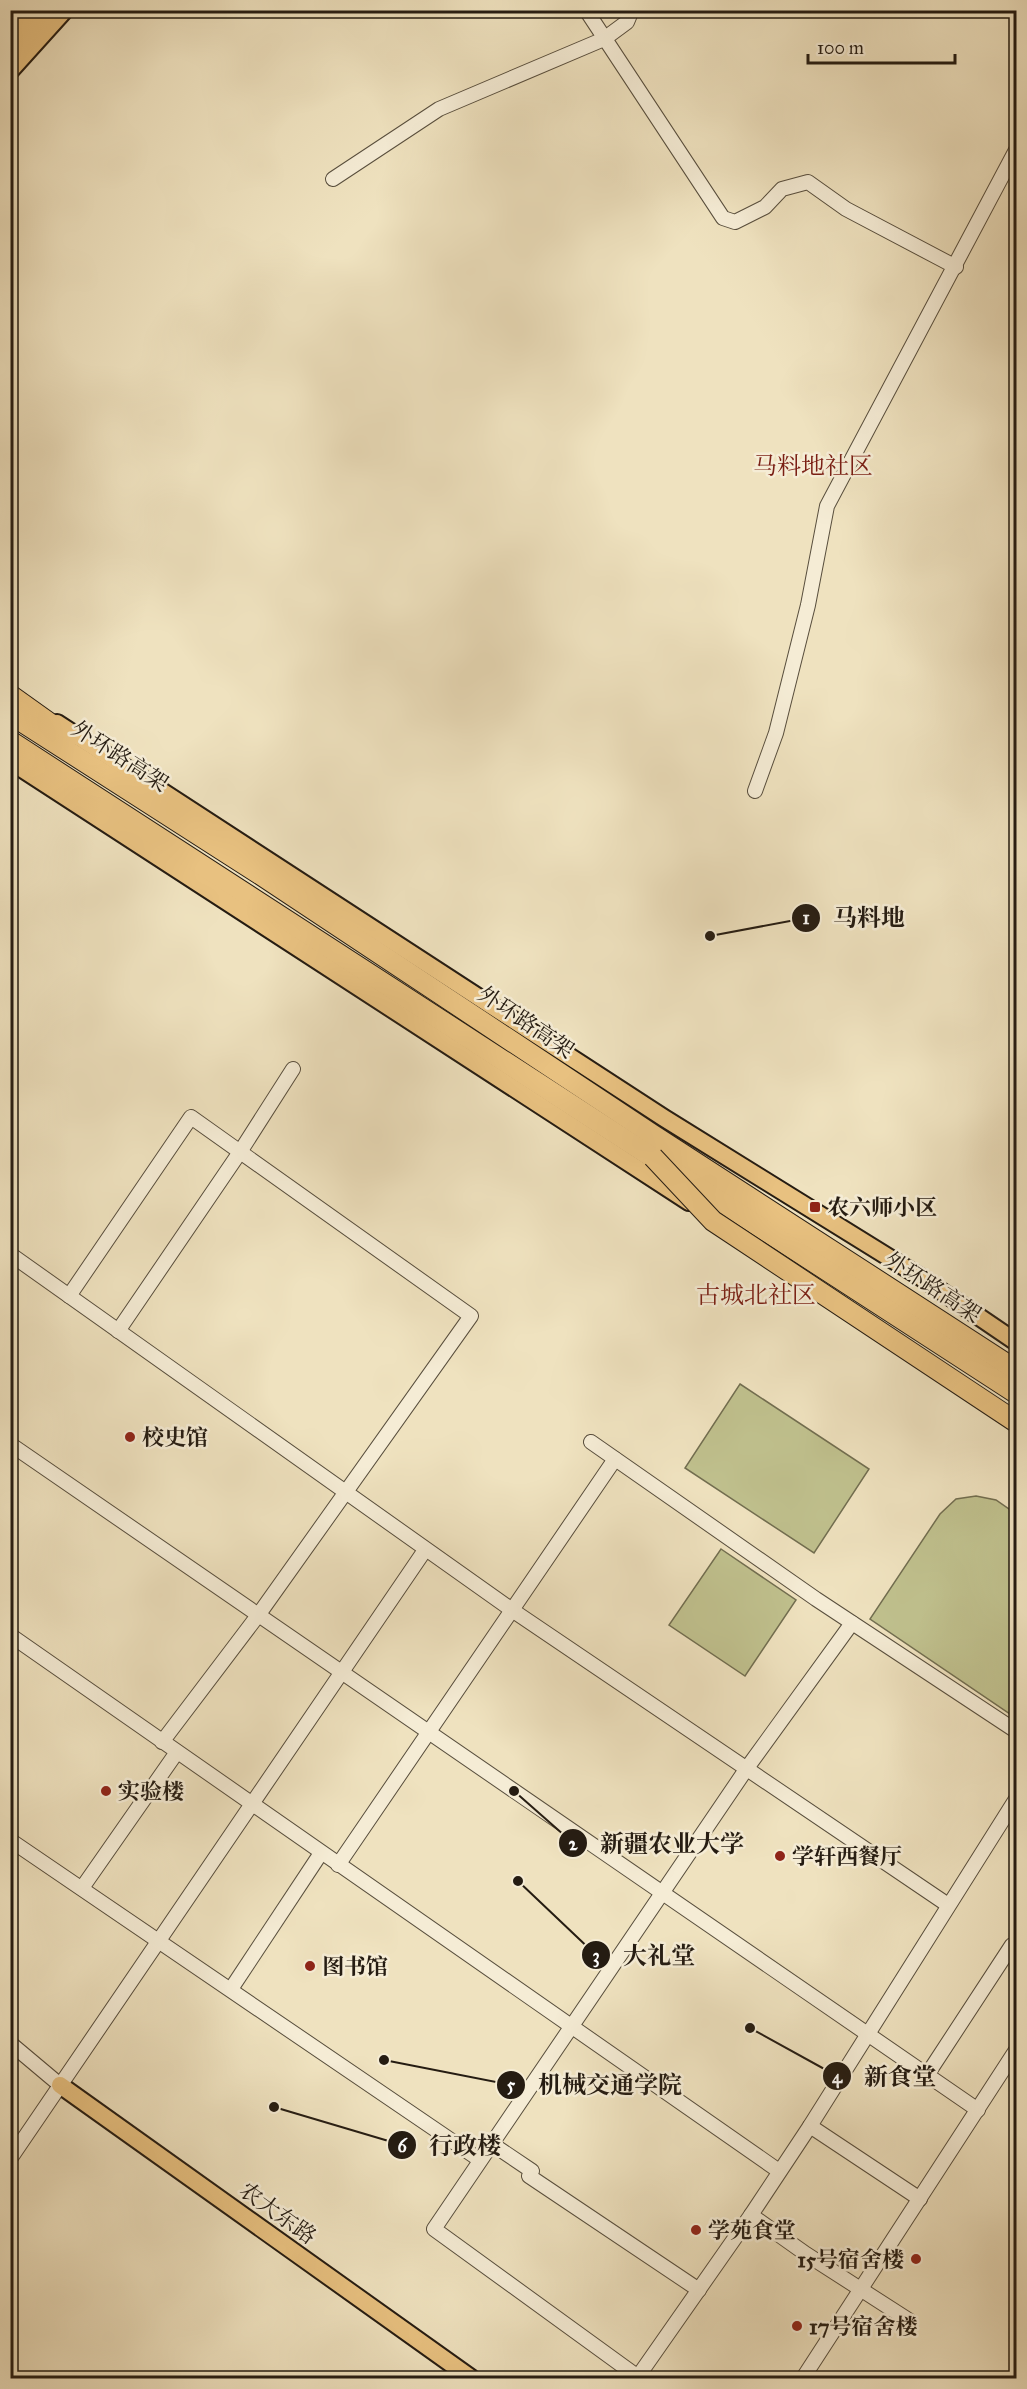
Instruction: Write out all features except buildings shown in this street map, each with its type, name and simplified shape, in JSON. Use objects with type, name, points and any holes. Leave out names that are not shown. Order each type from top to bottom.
[{"type":"highway","points":[[10,27],[25,10]]},
{"type":"highway","points":[[10,53],[50,10]]},
{"type":"highway","points":[[10,694],[52,725],[111,779]]},
{"type":"highway","name":"外环路高架","points":[[10,714],[258,873],[653,1135],[1017,1370]]},
{"type":"highway","name":"外环路高架","points":[[10,741],[1017,1393]]},
{"type":"highway","points":[[653,1157],[713,1221],[1017,1422]]},
{"type":"main road","points":[[10,72],[65,10]]},
{"type":"main road","points":[[10,694],[664,1118],[922,1278],[1017,1342]]},
{"type":"main road","points":[[10,761],[646,1173],[956,1382],[1017,1414]]},
{"type":"main road","name":"农大东路","points":[[60,2085],[471,2379]]},
{"type":"street","points":[[586,10],[723,218],[735,222],[765,207],[782,189],[808,182],[846,209],[956,267]]},
{"type":"street","points":[[333,179],[439,109],[604,39],[627,22],[632,10]]},
{"type":"street","points":[[755,791],[782,709],[808,605],[827,506],[1013,165],[1017,150]]},
{"type":"street","points":[[118,1331],[240,1152],[293,1069]]},
{"type":"street","points":[[69,1296],[190,1117],[471,1316],[259,1614],[162,1742]]},
{"type":"street","points":[[10,1254],[425,1550],[948,1905]]},
{"type":"street","points":[[591,1442],[852,1623],[1017,1731]]},
{"type":"street","points":[[10,1444],[978,2110]]},
{"type":"street","points":[[338,1865],[615,1459]]},
{"type":"street","points":[[10,2158],[425,1550]]},
{"type":"street","points":[[852,1623],[747,1768],[434,2229],[638,2378],[810,2126],[1017,1799]]},
{"type":"street","points":[[10,1635],[779,2171]]},
{"type":"street","points":[[82,1888],[177,1752]]},
{"type":"street","points":[[10,1840],[480,2160]]},
{"type":"street","points":[[231,1989],[321,1853]]},
{"type":"street","points":[[927,2074],[1012,1945],[1017,1948]]},
{"type":"street","points":[[10,2043],[60,2085]]},
{"type":"street","points":[[803,2379],[1017,2050]]},
{"type":"street","points":[[810,2126],[920,2199]]},
{"type":"street","points":[[492,2144],[532,2171],[529,2176],[699,2290]]},
{"type":"street","points":[[751,2215],[910,2321]]},
{"type":"green space","points":[[740,1384],[869,1469],[814,1553],[685,1468]]},
{"type":"green space","points":[[976,1496],[996,1500],[1016,1514],[1016,1718],[870,1619],[940,1514],[956,1499]]},
{"type":"green space","points":[[721,1549],[796,1600],[745,1676],[669,1625]]},
{"type":"place","name":"马料地","points":[[710,936]]},
{"type":"place","name":"农六师小区","points":[[815,1207]]},
{"type":"place","name":"校史馆","points":[[130,1437]]},
{"type":"place","name":"实验楼","points":[[106,1791]]},
{"type":"place","name":"新疆农业大学","points":[[514,1791]]},
{"type":"place","name":"学轩西餐厅","points":[[780,1856]]},
{"type":"place","name":"大礼堂","points":[[518,1881]]},
{"type":"place","name":"图书馆","points":[[310,1966]]},
{"type":"place","name":"新食堂","points":[[750,2028]]},
{"type":"place","name":"机械交通学院","points":[[384,2060]]},
{"type":"place","name":"行政楼","points":[[274,2107]]},
{"type":"place","name":"学苑食堂","points":[[696,2230]]},
{"type":"place","name":"15号宿舍楼","points":[[916,2259]]},
{"type":"place","name":"17号宿舍楼","points":[[797,2326]]},
{"type":"district","name":"马料地社区","points":[[813,466]]},
{"type":"district","name":"古城北社区","points":[[756,1295]]}]
